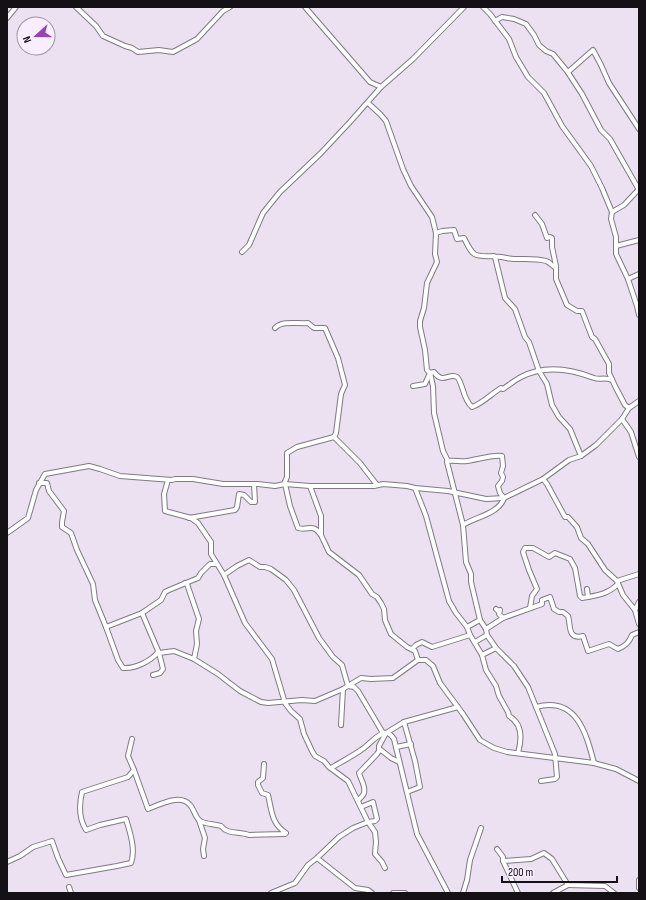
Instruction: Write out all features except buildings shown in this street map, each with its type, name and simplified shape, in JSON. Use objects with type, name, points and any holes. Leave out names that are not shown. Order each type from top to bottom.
[{"type":"street","points":[[7,18],[16,7]]},
{"type":"street","points":[[76,7],[96,26],[103,36],[138,52],[159,50],[174,52],[197,39],[223,11],[230,7]]},
{"type":"street","points":[[305,7],[370,82],[381,87]]},
{"type":"street","points":[[242,252],[249,245],[263,212],[280,192],[321,153],[381,87],[417,55],[464,7]]},
{"type":"street","points":[[483,7],[496,21],[509,39],[516,57],[528,76],[544,93],[562,126],[594,171],[612,212],[611,219],[616,237],[616,254],[628,279],[638,306],[639,315]]},
{"type":"street","points":[[496,21],[502,17],[514,19],[526,24],[540,45],[546,51],[553,54],[568,72],[582,94],[601,130],[610,139],[639,190],[624,205],[612,212]]},
{"type":"street","points":[[568,72],[593,50],[609,83],[639,130]]},
{"type":"street","points":[[368,103],[386,121],[403,169],[411,186],[432,217],[436,233],[434,254],[437,262],[427,283],[420,328],[425,350],[427,370],[430,373],[434,396],[434,413],[443,451],[448,460],[447,462],[456,493],[463,525],[466,562],[471,574],[471,582],[480,620],[496,648],[514,666],[528,687],[555,754],[557,777],[555,779],[541,780]]},
{"type":"street","points":[[535,214],[542,224],[547,238],[552,238],[556,279],[567,305],[577,311],[582,311],[592,337],[595,339],[608,364],[609,373],[612,380],[625,405],[629,408]]},
{"type":"street","points":[[436,233],[454,230],[457,239],[464,238],[472,253],[479,256],[504,257],[513,260],[532,258],[545,260],[549,262],[551,266],[556,268]]},
{"type":"street","points":[[616,246],[639,240]]},
{"type":"street","points":[[496,257],[505,298],[515,309],[539,371],[547,384],[552,405],[559,417],[570,429],[581,456]]},
{"type":"street","points":[[628,279],[639,274]]},
{"type":"street","points":[[275,328],[277,325],[281,324],[308,323],[314,328],[325,328],[328,333],[338,358],[345,385],[341,394],[336,433],[334,437]]},
{"type":"street","points":[[430,373],[434,372],[441,378],[453,376],[457,377],[460,380],[468,404],[472,407],[480,404],[494,392],[501,388],[503,389],[522,377],[547,369],[588,375],[596,379],[606,378],[612,380]]},
{"type":"street","points":[[413,386],[425,384],[430,373]]},
{"type":"street","points":[[7,534],[28,518],[39,483],[46,474],[89,466],[120,476],[168,480],[193,479],[223,484],[276,486],[284,484],[310,486],[407,486],[486,499],[504,498],[543,479],[569,460],[581,456],[596,445],[622,418],[629,408],[639,400]]},
{"type":"street","points":[[622,418],[631,432],[639,457]]},
{"type":"street","points":[[334,437],[297,448],[287,453],[287,477],[284,484],[298,528],[316,529],[321,535],[329,552],[359,575],[372,594],[377,597],[381,603],[384,609],[385,620],[391,634],[407,647],[415,651],[418,660]]},
{"type":"street","points":[[334,437],[360,463],[377,485]]},
{"type":"street","points":[[448,460],[468,462],[487,457],[502,456],[502,481],[498,486],[500,493],[504,498]]},
{"type":"street","points":[[543,479],[548,484],[565,517],[568,517],[574,522],[581,538],[588,544],[605,570],[617,583],[623,595],[634,610],[639,624]]},
{"type":"street","points":[[168,480],[164,494],[165,511],[188,518],[198,523],[211,542],[211,554],[236,599],[245,623],[272,659],[285,702],[291,711],[300,719],[304,734],[315,756],[324,761],[348,781],[368,822],[375,832],[375,854],[385,868]]},
{"type":"street","points":[[39,483],[47,483],[49,491],[64,511],[62,527],[69,530],[71,533],[77,550],[93,584],[95,600],[118,660],[123,668],[143,663],[159,653],[174,651],[194,658],[240,691],[261,702],[268,703],[302,700],[315,701],[343,689],[361,678],[394,678],[418,660],[426,660],[433,666],[440,683],[482,742],[494,748],[518,753],[594,763],[616,769],[639,780]]},
{"type":"street","points":[[188,518],[235,510],[237,507],[239,494],[244,495],[251,502],[256,502],[254,484]]},
{"type":"street","points":[[310,486],[321,516],[321,535]]},
{"type":"street","points":[[415,488],[426,516],[449,601],[456,614],[467,627],[470,636],[475,642],[482,656],[486,670],[496,686],[499,696],[509,716],[515,720],[519,726],[521,744],[518,753]]},
{"type":"street","points":[[463,525],[488,514],[501,504],[504,498]]},
{"type":"street","points":[[530,608],[532,596],[537,589],[523,552],[525,548],[533,548],[549,557],[555,553],[570,559],[576,568],[580,596],[582,598],[605,594],[611,591],[617,583],[639,574]]},
{"type":"street","points":[[224,575],[249,560],[260,567],[271,569],[286,580],[294,590],[319,638],[333,657],[342,665],[348,686]]},
{"type":"street","points":[[106,627],[142,613],[161,600],[165,592],[198,578],[201,572],[210,564],[216,564]]},
{"type":"street","points":[[186,583],[199,619],[196,631],[197,644],[194,658]]},
{"type":"street","points":[[587,589],[588,597]]},
{"type":"street","points":[[486,629],[503,618],[539,606],[542,604],[542,600],[550,597],[554,609],[559,612],[563,612],[568,616],[571,632],[574,636],[582,636],[588,651],[609,644],[618,649],[628,643],[632,635],[639,632]]},
{"type":"street","points":[[634,610],[639,602]]},
{"type":"street","points":[[496,609],[500,610],[499,614],[503,618]]},
{"type":"street","points":[[142,613],[159,653],[163,669],[153,675]]},
{"type":"street","points":[[467,627],[480,620]]},
{"type":"street","points":[[475,642],[488,635]]},
{"type":"street","points":[[412,649],[422,642],[432,647],[470,636]]},
{"type":"street","points":[[482,656],[496,648]]},
{"type":"street","points":[[348,686],[354,687],[358,691],[385,733],[391,735],[394,739],[417,834],[448,893]]},
{"type":"street","points":[[341,725],[343,689]]},
{"type":"street","points":[[536,708],[551,705],[560,706],[571,712],[586,733],[594,763]]},
{"type":"street","points":[[331,768],[362,750],[375,738],[404,722],[458,707]]},
{"type":"street","points":[[404,722],[420,787],[407,792]]},
{"type":"street","points":[[358,801],[365,792],[359,772],[379,751],[379,746],[385,733]]},
{"type":"street","points":[[132,739],[128,756],[148,809],[175,800],[182,800],[189,804],[199,820],[205,838],[203,849],[204,856]]},
{"type":"street","points":[[396,747],[410,744]]},
{"type":"street","points":[[379,751],[381,750],[399,762]]},
{"type":"street","points":[[199,820],[204,823],[221,826],[229,832],[244,833],[249,835],[286,834],[272,818],[268,795],[262,793],[258,785],[258,782],[263,778],[264,764]]},
{"type":"street","points":[[7,862],[20,856],[33,847],[52,841],[66,875],[122,866],[131,863],[133,857],[131,832],[126,819],[86,830],[80,808],[82,792],[128,777],[134,770]]},
{"type":"street","points":[[271,893],[295,883],[308,865],[345,832],[377,819],[373,802],[361,807]]},
{"type":"street","points":[[463,893],[467,880],[470,860],[481,828]]},
{"type":"street","points":[[497,849],[503,857],[503,861],[518,893]]},
{"type":"street","points":[[503,861],[531,859],[544,853],[552,859],[568,885]]},
{"type":"street","points":[[317,858],[355,888],[368,890],[372,893]]},
{"type":"street","points":[[639,880],[639,888]]},
{"type":"street","points":[[552,893],[568,885],[605,886],[614,893]]},
{"type":"street","points":[[352,886],[357,893]]},
{"type":"street","points":[[69,887],[70,893]]},
{"type":"street","points":[[393,893],[405,893]]}]
